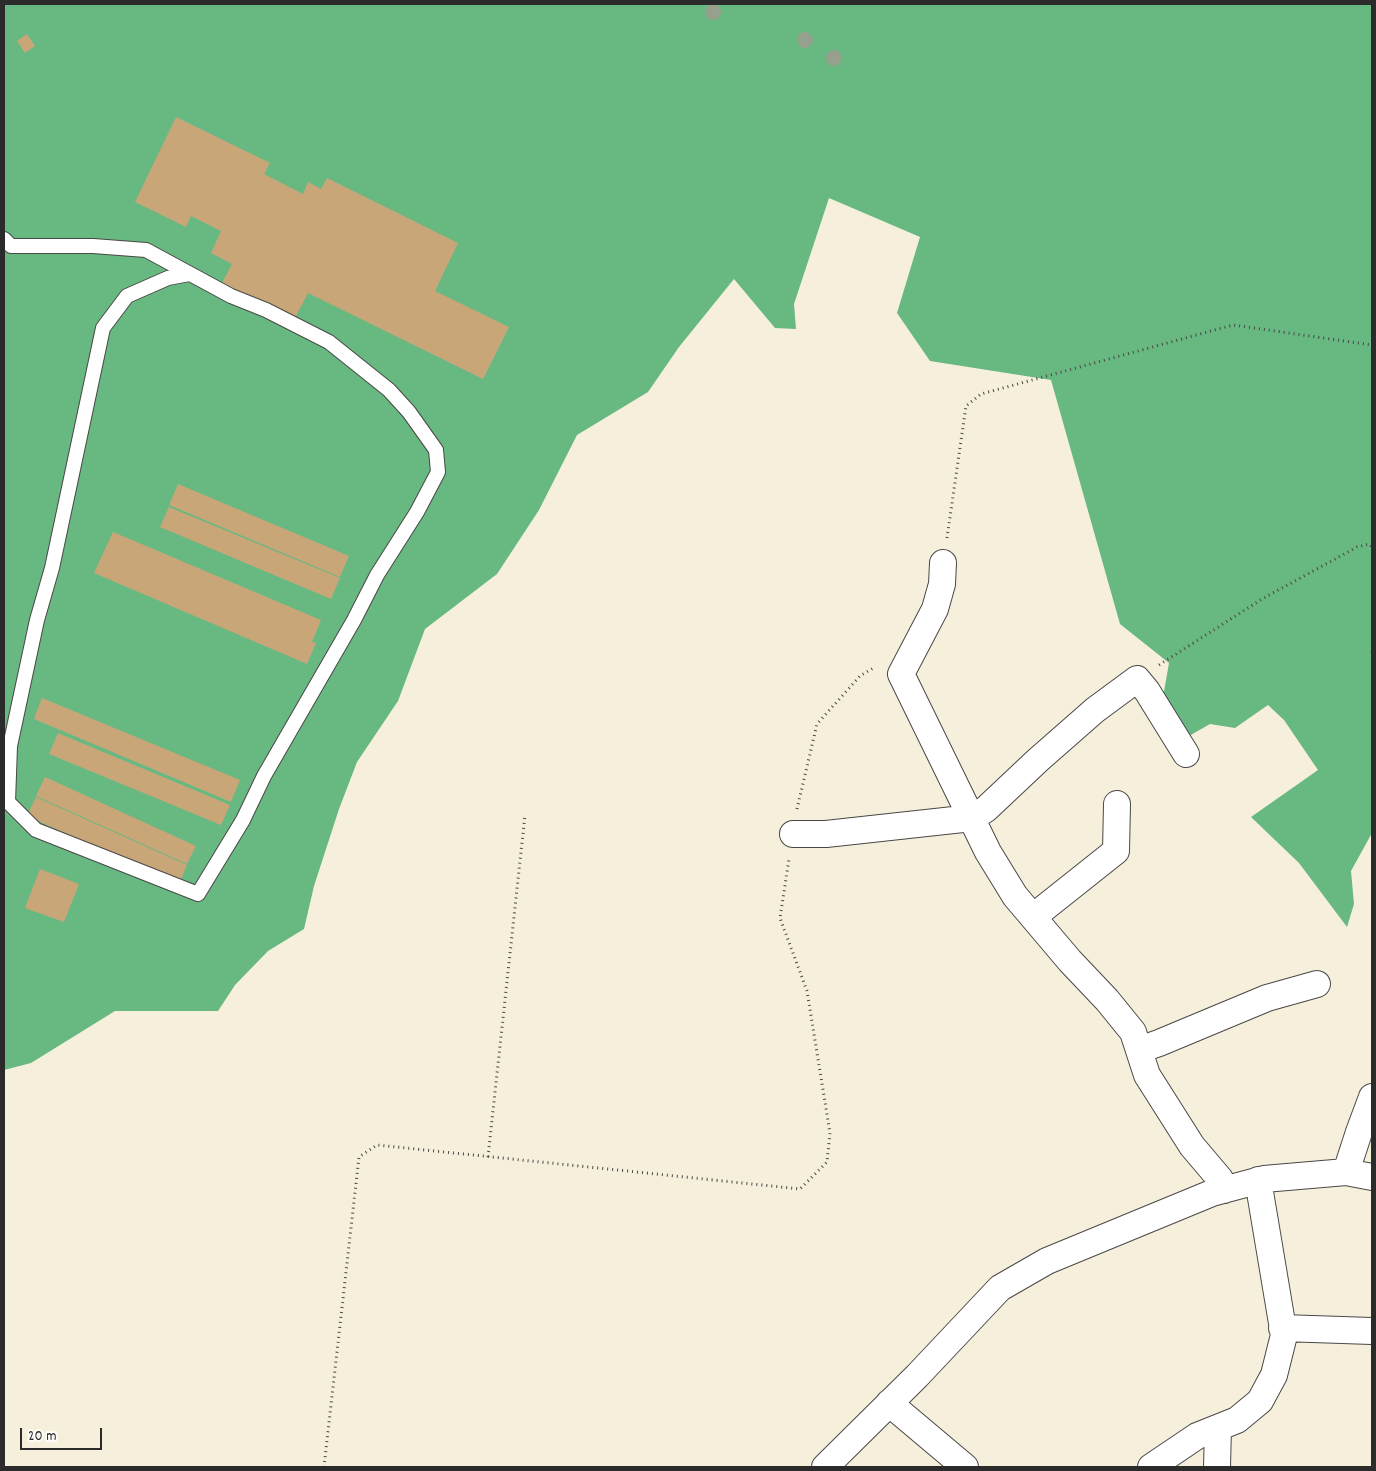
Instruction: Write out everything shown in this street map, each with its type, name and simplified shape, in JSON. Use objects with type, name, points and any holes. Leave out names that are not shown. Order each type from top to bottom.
[{"type":"street","points":[[943,564],[942,584],[935,609],[901,674],[993,860],[1015,896],[1133,1032],[1146,1075],[1192,1146],[1220,1179],[1224,1190]]},
{"type":"street","points":[[793,834],[826,834],[972,818],[986,809],[1095,710],[1137,679],[1186,754]]},
{"type":"street","points":[[1033,917],[1116,851],[1118,804]]},
{"type":"street","points":[[1139,1050],[1267,998],[1317,984]]},
{"type":"street","points":[[1346,1172],[1372,1097]]},
{"type":"street","points":[[825,1467],[1000,1288],[1047,1261],[1195,1200],[1258,1180],[1346,1172],[1372,1177]]},
{"type":"street","points":[[1151,1467],[1198,1436],[1237,1420],[1260,1401],[1274,1375],[1284,1335],[1258,1180]]},
{"type":"street","points":[[1282,1328],[1372,1332]]},
{"type":"street","points":[[889,1403],[965,1467]]},
{"type":"street","points":[[1217,1467],[1218,1428]]},
{"type":"lane","points":[[4,239],[11,246],[93,246],[146,250],[189,274],[329,342],[389,390],[409,412],[436,450],[438,472],[417,512],[377,575],[354,620],[264,776],[243,820],[198,894],[36,830],[8,802],[10,746],[37,620],[52,568],[103,328],[128,296],[168,278],[189,274]]},
{"type":"path","points":[[943,564],[966,406],[981,394],[1233,325],[1372,345]]},
{"type":"path","points":[[1137,679],[1262,598],[1357,547],[1369,544],[1372,547]]},
{"type":"path","points":[[324,1467],[359,1157],[377,1146],[800,1189],[826,1162],[830,1133],[807,991],[780,918],[798,800],[817,724],[860,676],[885,661],[907,662]]},
{"type":"path","points":[[488,1157],[525,815]]},
{"type":"green space","points":[[4,4],[1372,4],[1372,833],[1351,871],[1354,904],[1347,927],[1299,863],[1251,817],[1318,770],[1284,720],[1268,705],[1235,728],[1210,724],[1189,736],[1163,697],[1169,663],[1120,624],[1051,380],[930,361],[897,313],[920,237],[829,198],[794,304],[796,329],[775,328],[734,279],[679,347],[648,392],[577,435],[539,510],[497,574],[425,629],[398,701],[357,762],[339,809],[314,886],[304,929],[268,951],[235,985],[218,1011],[115,1011],[31,1063],[4,1070]]},
{"type":"building","points":[[27,34],[35,46],[25,53],[17,41]]},
{"type":"building","points":[[176,117],[270,163],[264,174],[303,194],[308,182],[321,189],[327,178],[458,243],[435,291],[509,327],[483,379],[308,293],[295,318],[222,283],[232,264],[211,253],[221,231],[191,216],[186,227],[135,202]]},
{"type":"building","points":[[178,484],[349,556],[340,577],[169,505]]},
{"type":"building","points":[[169,507],[340,578],[331,599],[160,527]]},
{"type":"building","points":[[113,532],[321,620],[312,642],[316,643],[307,664],[94,573]]},
{"type":"building","points":[[42,698],[240,780],[231,802],[34,719]]},
{"type":"building","points":[[58,733],[230,805],[221,825],[49,754]]},
{"type":"building","points":[[45,777],[196,846],[187,864],[36,796]]},
{"type":"building","points":[[36,797],[187,865],[179,884],[27,816]]},
{"type":"building","points":[[40,869],[79,884],[64,922],[25,908]]}]
